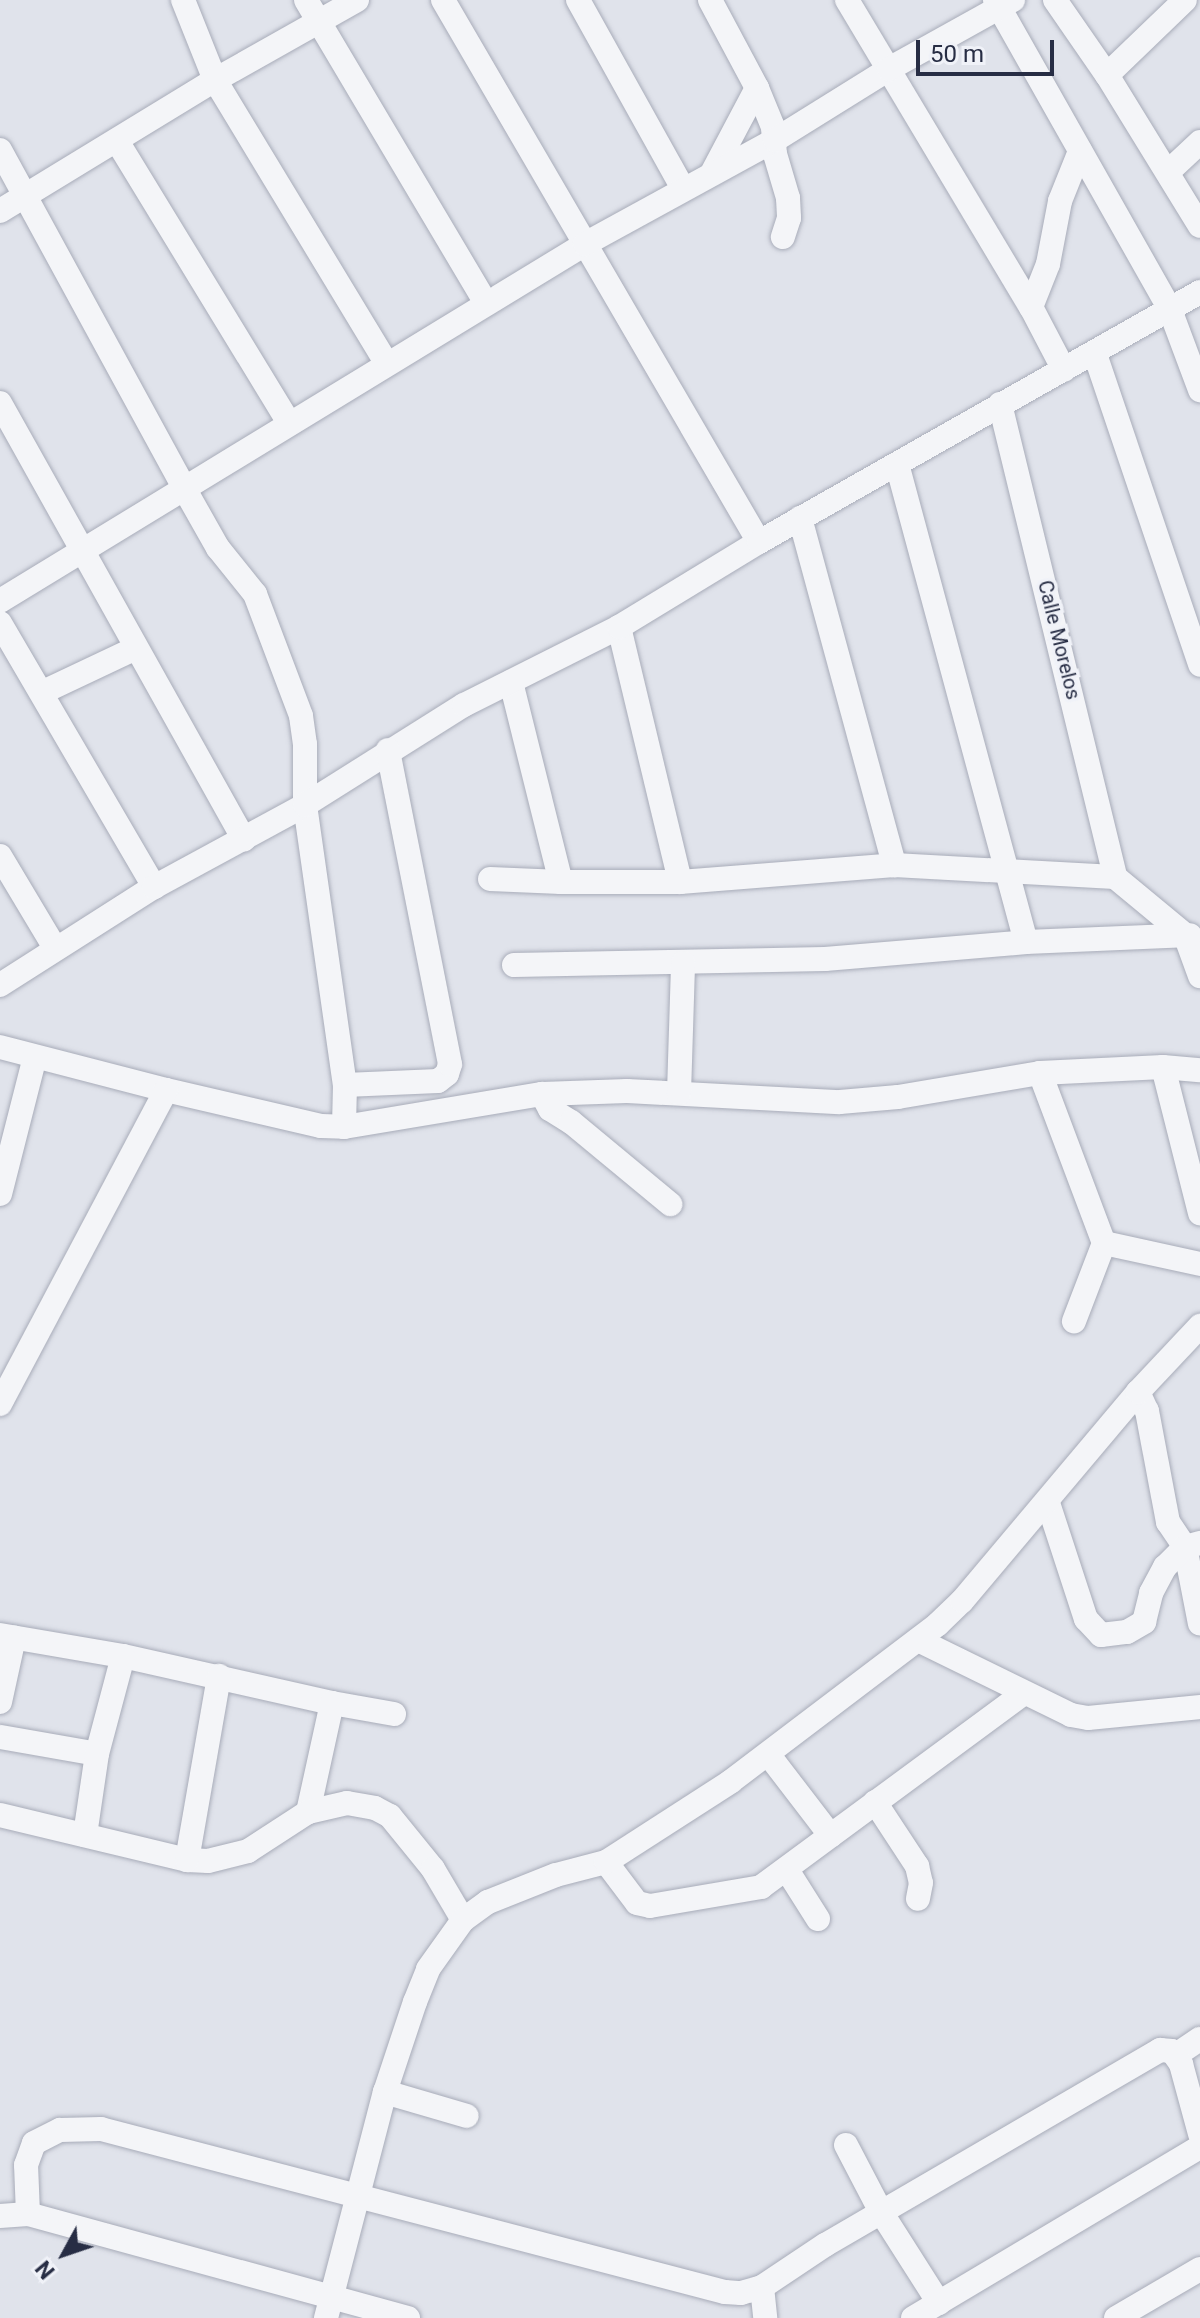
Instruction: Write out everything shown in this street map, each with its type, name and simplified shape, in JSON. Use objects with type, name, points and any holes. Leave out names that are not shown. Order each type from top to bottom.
[{"type":"street","points":[[183,0],[215,80],[387,364]]},
{"type":"street","points":[[306,0],[316,22],[486,303]]},
{"type":"street","points":[[0,211],[215,80],[357,0]]},
{"type":"street","points":[[443,0],[759,542]]},
{"type":"street","points":[[578,0],[683,189]]},
{"type":"street","points":[[710,0],[757,88],[775,140],[775,154],[788,198],[789,218],[783,237]]},
{"type":"street","points":[[847,0],[1031,307],[1064,370]]},
{"type":"street","points":[[1055,0],[1107,75],[1200,226]]},
{"type":"street","points":[[1107,75],[1185,0]]},
{"type":"street","points":[[0,601],[486,303],[585,244],[775,140],[1003,3],[1080,151],[1169,307],[1200,390]]},
{"type":"street","points":[[712,173],[757,88]]},
{"type":"street","points":[[117,141],[289,423]]},
{"type":"street","points":[[1168,172],[1200,142]]},
{"type":"street","points":[[0,150],[23,198],[218,548],[255,594],[301,716],[305,744],[305,805],[345,1085],[344,1127]]},
{"type":"street","points":[[1031,307],[1048,264],[1060,201],[1080,151]]},
{"type":"street","points":[[0,985],[154,887],[305,805],[388,750],[619,627],[800,518],[1200,292]]},
{"type":"street","points":[[1095,354],[1200,665]]},
{"type":"street","points":[[0,403],[244,839]]},
{"type":"street","name":"Calle Morelos","points":[[1000,404],[1115,877]]},
{"type":"street","points":[[897,464],[1026,942]]},
{"type":"street","points":[[800,518],[894,865]]},
{"type":"street","points":[[0,623],[154,887]]},
{"type":"street","points":[[619,627],[680,882]]},
{"type":"street","points":[[43,692],[136,648]]},
{"type":"street","points":[[511,682],[561,882]]},
{"type":"street","points":[[345,1085],[438,1081],[447,1074],[450,1064],[388,750]]},
{"type":"street","points":[[0,856],[55,948]]},
{"type":"street","points":[[490,879],[680,882],[894,865],[1115,877],[1192,935],[1200,976]]},
{"type":"street","points":[[514,965],[825,959],[1026,942],[1192,935]]},
{"type":"street","points":[[679,1093],[683,963]]},
{"type":"street","points":[[0,1047],[166,1090],[321,1126],[344,1127],[542,1094],[679,1093],[840,1102],[898,1097],[1040,1073],[1163,1067],[1200,1070]]},
{"type":"street","points":[[0,1194],[35,1057]]},
{"type":"street","points":[[1163,1067],[1200,1213]]},
{"type":"street","points":[[1040,1073],[1104,1243],[1074,1321]]},
{"type":"street","points":[[0,1404],[166,1090]]},
{"type":"street","points":[[542,1094],[550,1109],[571,1122],[670,1204]]},
{"type":"street","points":[[1104,1243],[1200,1264]]},
{"type":"street","points":[[329,2308],[385,2092],[428,1969],[463,1920],[488,1902],[556,1875],[606,1862],[768,1754],[918,1640],[962,1601],[1048,1503],[1138,1392],[1200,1326]]},
{"type":"street","points":[[1138,1392],[1147,1411],[1168,1522],[1192,1545],[1200,1624]]},
{"type":"street","points":[[1048,1503],[1086,1619],[1101,1635],[1127,1632],[1144,1622],[1156,1580],[1192,1545]]},
{"type":"street","points":[[0,1702],[7,1636],[123,1656],[394,1714]]},
{"type":"street","points":[[918,1640],[1071,1715],[1088,1718],[1200,1707]]},
{"type":"street","points":[[85,1835],[97,1754],[123,1656]]},
{"type":"street","points":[[187,1860],[219,1676]]},
{"type":"street","points":[[606,1862],[637,1903],[650,1906],[761,1887],[1024,1693]]},
{"type":"street","points":[[308,1812],[332,1703]]},
{"type":"street","points":[[0,1737],[97,1754]]},
{"type":"street","points":[[768,1754],[831,1836]]},
{"type":"street","points":[[875,1802],[908,1847],[917,1866],[921,1883],[918,1899]]},
{"type":"street","points":[[0,1815],[187,1860],[230,1858],[248,1851],[308,1812],[347,1803],[375,1808],[390,1816],[433,1869],[463,1920]]},
{"type":"street","points":[[787,1870],[818,1919]]},
{"type":"street","points":[[1176,2055],[1200,2039]]},
{"type":"street","points":[[28,2214],[26,2165],[34,2143],[60,2130],[101,2129],[725,2292],[762,2287],[881,2212],[1152,2053],[1167,2050],[1176,2055],[1200,2134]]},
{"type":"street","points":[[385,2092],[467,2116]]},
{"type":"street","points":[[846,2145],[881,2212],[939,2303]]},
{"type":"street","points":[[913,2318],[1200,2147]]},
{"type":"street","points":[[0,2216],[28,2214],[329,2308],[408,2318]]},
{"type":"street","points":[[1116,2318],[1200,2269]]},
{"type":"street","points":[[762,2287],[765,2318]]}]
